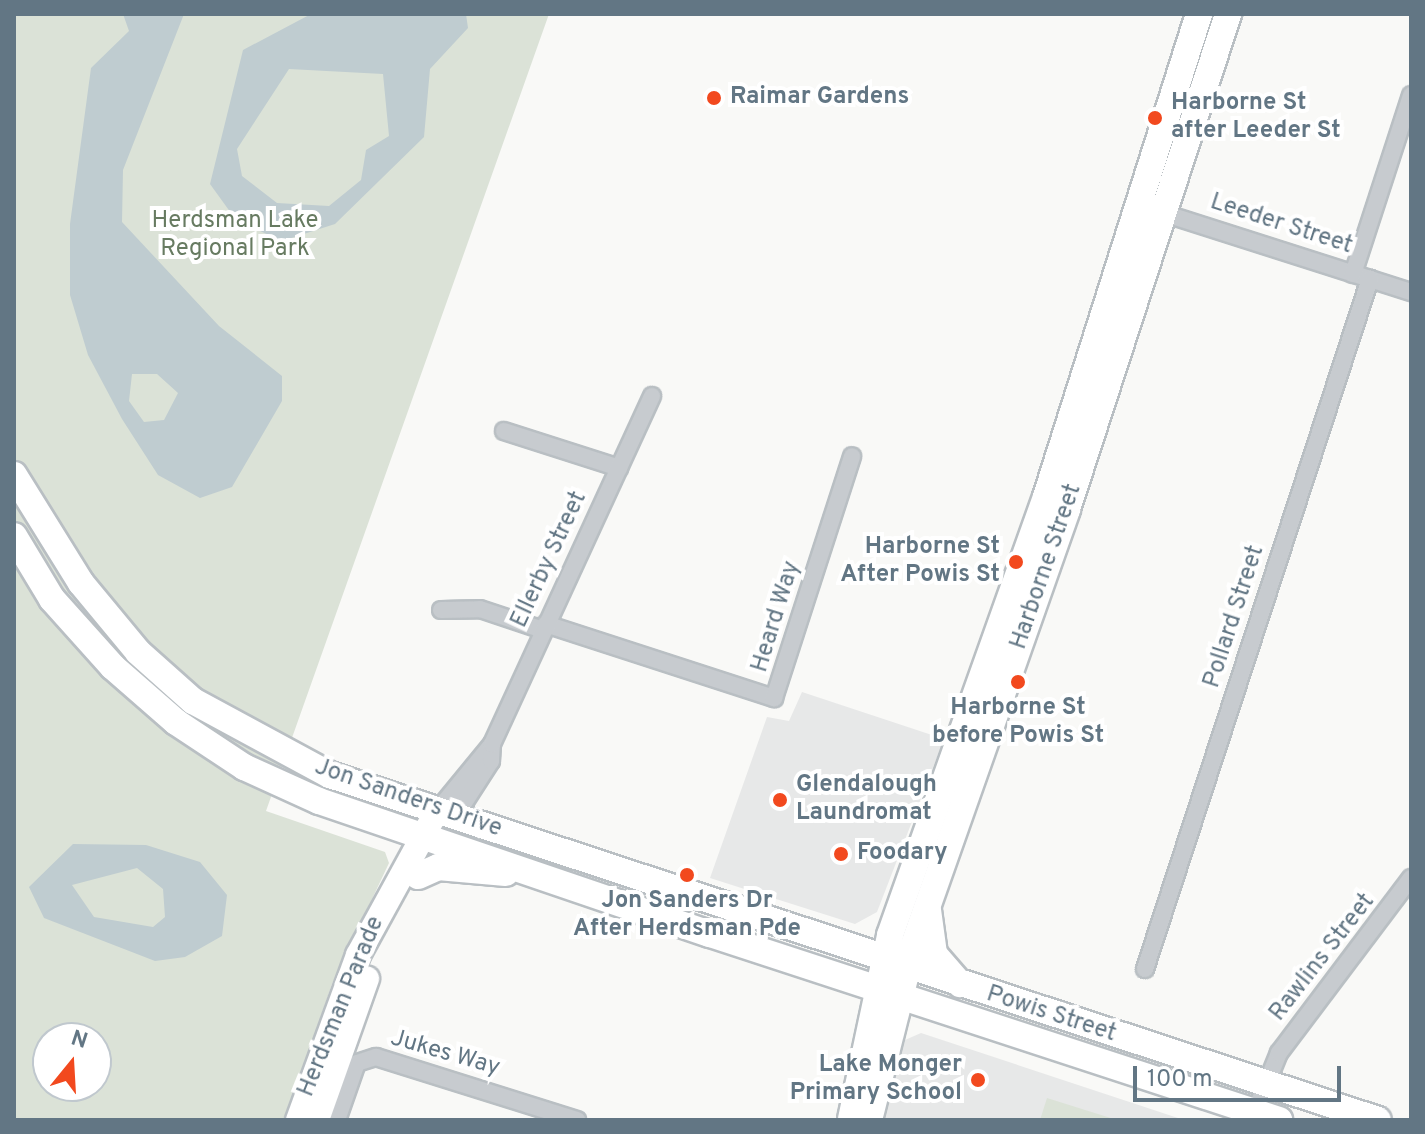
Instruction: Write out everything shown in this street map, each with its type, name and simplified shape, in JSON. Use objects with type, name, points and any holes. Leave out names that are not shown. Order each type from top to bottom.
[{"type":"main road","name":"Harborne Street","points":[[851,1120],[896,964],[1088,354],[1199,14]]},
{"type":"main road","name":"Harborne Street","points":[[896,964],[927,906],[1115,362],[1228,14]]},
{"type":"main road","points":[[1088,354],[1115,362]]},
{"type":"main road","name":"Jon Sanders Drive","points":[[14,475],[81,583],[138,652],[221,718],[330,775],[896,964]]},
{"type":"main road","name":"Jon Sanders Drive","points":[[14,536],[52,599],[113,667],[176,722],[278,783],[888,993]]},
{"type":"main road","points":[[221,718],[248,760],[278,783]]},
{"type":"main road","name":"Herdsman Parade","points":[[298,1120],[358,955],[446,814]]},
{"type":"main road","name":"Herdsman Parade","points":[[317,1120],[374,961],[418,876],[430,837]]},
{"type":"main road","points":[[418,876],[451,867],[553,879]]},
{"type":"main road","points":[[927,906],[934,954],[963,986]]},
{"type":"main road","name":"Powis Street","points":[[896,964],[1378,1120]]},
{"type":"main road","name":"Harborne Street","points":[[869,1120],[889,1040],[888,993]]},
{"type":"main road","name":"Powis Street","points":[[888,993],[1267,1116]]},
{"type":"main road","points":[[889,1040],[916,1020],[993,1027]]},
{"type":"street","points":[[1353,274],[1411,95]]},
{"type":"street","name":"Leeder Street","points":[[1137,205],[1411,292]]},
{"type":"street","name":"Pollard Street","points":[[1145,969],[1370,279]]},
{"type":"street","name":"Ellerby Street","points":[[446,814],[492,744],[652,396]]},
{"type":"street","points":[[504,431],[619,468]]},
{"type":"street","name":"Heard Way","points":[[544,627],[774,698],[852,456]]},
{"type":"street","points":[[441,610],[480,609],[544,627]]},
{"type":"street","name":"Rawlins Street","points":[[1267,1116],[1265,1084],[1279,1053],[1411,878]]},
{"type":"street","name":"Jukes Way","points":[[337,1120],[357,1063],[376,1057],[577,1120]]},
{"type":"shaded area","points":[[123,14],[184,14],[123,170],[122,222],[219,326],[282,376],[282,401],[232,487],[200,498],[158,475],[122,419],[88,355],[70,295],[70,224],[91,68],[129,31]],"holes":[[[132,374],[157,374],[178,393],[164,420],[144,422],[129,401]]]},
{"type":"shaded area","points":[[311,14],[466,14],[468,28],[430,69],[424,137],[335,224],[282,241],[236,220],[210,184],[243,50]],"holes":[[[289,69],[383,74],[389,136],[366,150],[361,180],[329,206],[277,203],[242,176],[237,149]]]},
{"type":"shaded area","points":[[802,692],[944,739],[877,912],[855,924],[710,878],[767,717],[789,721]]},
{"type":"shaded area","points":[[73,844],[146,845],[200,862],[227,895],[222,936],[185,957],[155,961],[44,918],[29,887]],"holes":[[[137,868],[163,889],[165,917],[153,927],[94,917],[72,885]]]},
{"type":"shaded area","name":"Lake Monger Primary School","points":[[921,1033],[1184,1120],[880,1120],[905,1040]]},
{"type":"green space","name":"Herdsman Lake Regional Park","points":[[14,14],[549,14],[266,811],[385,852],[389,863],[332,984],[285,1120],[14,1120]]},
{"type":"green space","points":[[1047,1098],[1117,1120],[1040,1120]]},
{"type":"place","name":"Raimar Gardens","points":[[714,98]]},
{"type":"place","name":"Harborne St after Leeder St","points":[[1155,118]]},
{"type":"place","name":"Harborne St After Powis St","points":[[1016,562]]},
{"type":"place","name":"Harborne St before Powis St","points":[[1018,682]]},
{"type":"place","name":"Glendalough Laundromat","points":[[780,800]]},
{"type":"place","name":"Foodary","points":[[841,854]]},
{"type":"place","name":"Jon Sanders Dr After Herdsman Pde","points":[[687,875]]},
{"type":"place","name":"Lake Monger Primary School","points":[[978,1080]]}]
